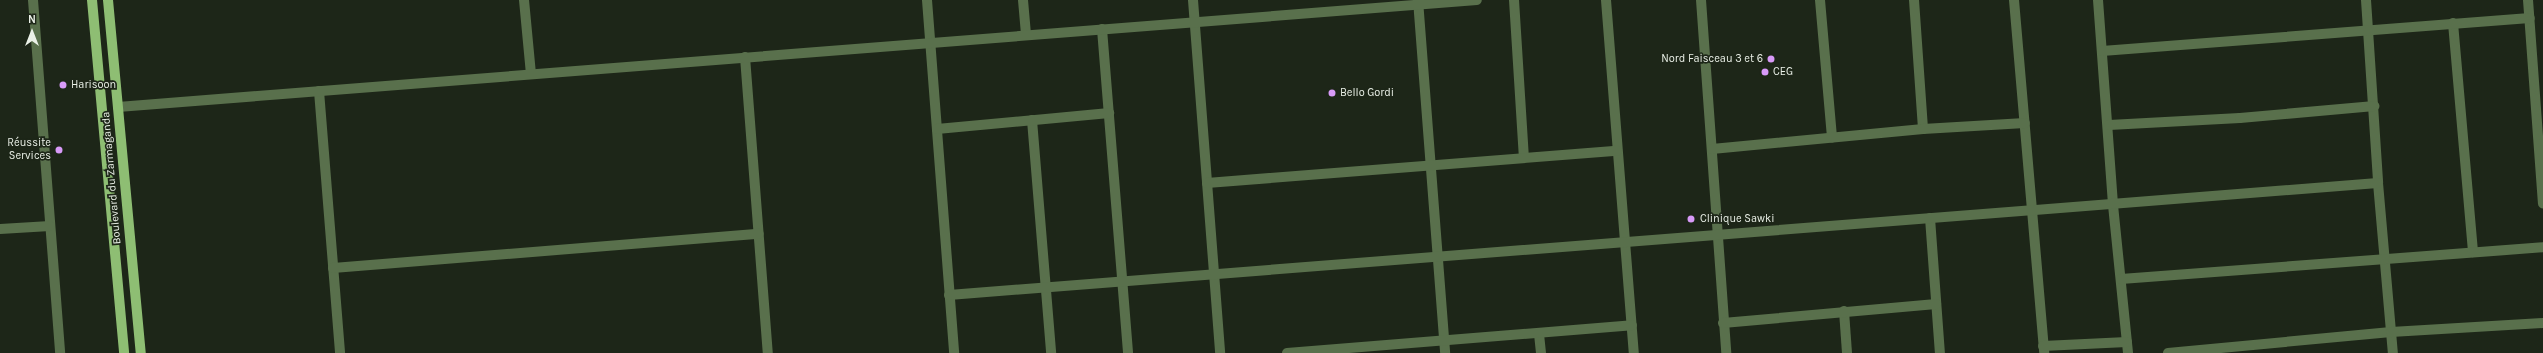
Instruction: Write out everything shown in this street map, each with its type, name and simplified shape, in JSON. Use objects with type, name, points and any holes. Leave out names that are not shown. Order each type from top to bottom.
[{"type":"main road","name":"Boulevard du Zarmaganda","points":[[92,0],[124,353]]},
{"type":"main road","name":"Boulevard du Zarmaganda","points":[[108,0],[141,353]]},
{"type":"street","points":[[33,0],[60,353]]},
{"type":"street","points":[[524,0],[531,74]]},
{"type":"street","points":[[927,0],[954,353]]},
{"type":"street","points":[[1023,0],[1026,35]]},
{"type":"street","points":[[1193,0],[1220,353]]},
{"type":"street","points":[[1343,0],[1344,10]]},
{"type":"street","points":[[118,107],[1344,10],[1419,2],[1477,0]]},
{"type":"street","points":[[1514,0],[1524,158]]},
{"type":"street","points":[[1606,0],[1634,353]]},
{"type":"street","points":[[1701,0],[1712,149],[1716,235],[1726,353]]},
{"type":"street","points":[[1820,0],[1832,137]]},
{"type":"street","points":[[1914,0],[1923,129]]},
{"type":"street","points":[[2014,0],[2044,350],[2127,342]]},
{"type":"street","points":[[2098,0],[2109,126],[2113,205],[2128,353]]},
{"type":"street","points":[[2366,0],[2378,183],[2393,353]]},
{"type":"street","points":[[2528,0],[2540,94],[2543,203]]},
{"type":"street","points":[[1419,2],[1446,353]]},
{"type":"street","points":[[2102,51],[2530,18]]},
{"type":"street","points":[[2453,23],[2473,252]]},
{"type":"street","points":[[1102,29],[1128,353]]},
{"type":"street","points":[[745,57],[768,353]]},
{"type":"street","points":[[319,91],[340,353]]},
{"type":"street","points":[[2109,126],[2240,118],[2374,106]]},
{"type":"street","points":[[937,128],[1109,114]]},
{"type":"street","points":[[1032,120],[1052,353]]},
{"type":"street","points":[[1712,149],[1923,129],[2025,123]]},
{"type":"street","points":[[1207,183],[1617,151]]},
{"type":"street","points":[[950,295],[2032,210],[2113,205],[2378,183]]},
{"type":"street","points":[[1930,218],[1940,353]]},
{"type":"street","points":[[0,229],[50,226]]},
{"type":"street","points":[[333,268],[759,234]]},
{"type":"street","points":[[2121,279],[2543,247]]},
{"type":"street","points":[[1723,323],[1844,311],[1936,304]]},
{"type":"street","points":[[1844,311],[1848,353]]},
{"type":"street","points":[[2168,353],[2203,352],[2391,332],[2543,323]]},
{"type":"street","points":[[1287,353],[1344,351],[1632,325]]},
{"type":"street","points":[[1539,334],[1541,353]]},
{"type":"place","name":"Nord Faisceau 3 et 6","points":[[1771,59]]},
{"type":"place","name":"CEG","points":[[1765,72]]},
{"type":"place","name":"Harisoon","points":[[63,85]]},
{"type":"place","name":"Bello Gordi","points":[[1332,93]]},
{"type":"place","name":"Réussite Services","points":[[59,150]]},
{"type":"place","name":"Clinique Sawki","points":[[1691,219]]}]
